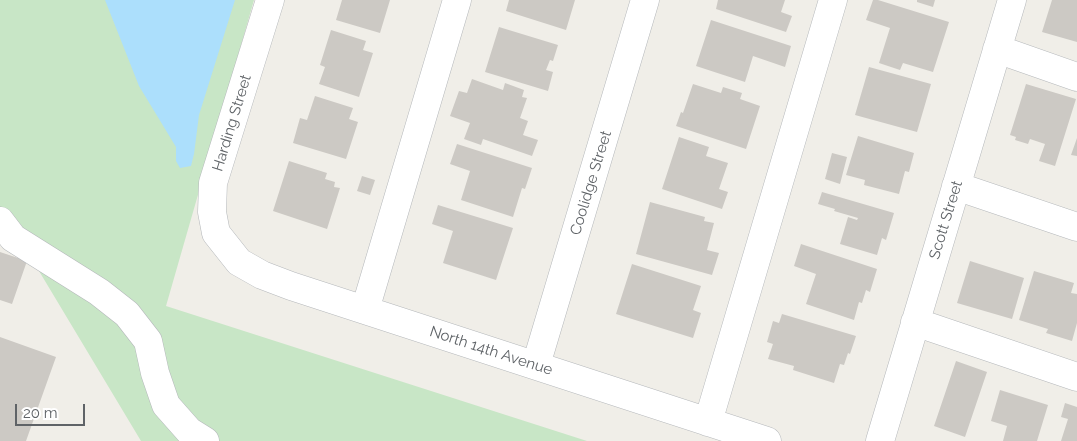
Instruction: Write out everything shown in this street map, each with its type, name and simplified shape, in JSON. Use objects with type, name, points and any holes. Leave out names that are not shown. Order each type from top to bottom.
[{"type":"street","name":"Harding Street","points":[[225,245],[216,233],[212,212],[213,183],[270,0]]},
{"type":"street","points":[[365,310],[457,0]]},
{"type":"street","name":"Coolidge Street","points":[[536,365],[645,0]]},
{"type":"street","points":[[708,422],[833,0]]},
{"type":"street","name":"Scott Street","points":[[880,441],[1012,0]]},
{"type":"street","points":[[997,49],[1077,77]]},
{"type":"street","points":[[956,186],[1077,227]]},
{"type":"street","points":[[0,221],[13,238],[99,292],[128,314],[148,341],[155,373],[166,405],[189,431],[205,441]]},
{"type":"street","name":"North 14th Avenue","points":[[225,245],[239,262],[262,275],[766,441]]},
{"type":"street","points":[[915,322],[1077,377]]},
{"type":"green space","points":[[0,0],[254,0],[166,306],[587,441],[141,441],[33,261],[0,237]]},
{"type":"water","points":[[105,0],[235,0],[199,115],[191,166],[180,168],[176,161],[176,147],[139,86]]},
{"type":"building","points":[[342,0],[390,0],[380,33],[336,20]]},
{"type":"building","points":[[509,0],[575,0],[566,30],[506,11]]},
{"type":"building","points":[[718,0],[785,0],[781,12],[792,16],[786,32],[716,9]]},
{"type":"building","points":[[873,0],[949,22],[933,72],[903,63],[900,70],[879,63],[890,28],[866,20]]},
{"type":"building","points":[[917,0],[935,0],[933,7],[917,2]]},
{"type":"building","points":[[1052,0],[1077,0],[1077,42],[1042,32]]},
{"type":"building","points":[[711,20],[791,46],[785,67],[753,56],[745,82],[696,66]]},
{"type":"building","points":[[499,27],[558,45],[553,61],[550,60],[546,70],[553,72],[548,91],[485,72]]},
{"type":"building","points":[[331,30],[366,41],[363,50],[373,53],[359,97],[319,84],[325,67],[320,65]]},
{"type":"building","points":[[869,67],[931,84],[917,132],[855,115]]},
{"type":"building","points":[[472,79],[503,90],[505,83],[524,90],[522,97],[527,98],[520,118],[528,121],[523,135],[538,140],[532,156],[483,139],[481,145],[464,139],[470,123],[450,116],[459,91],[467,93]]},
{"type":"building","points":[[693,84],[721,93],[723,87],[742,93],[740,99],[760,106],[746,149],[676,126],[681,112],[683,113]]},
{"type":"building","points":[[1026,84],[1076,99],[1055,166],[1039,161],[1045,144],[1030,139],[1028,144],[1015,140],[1016,137],[1010,135]]},
{"type":"building","points":[[315,96],[353,108],[349,119],[358,122],[346,159],[293,143],[300,118],[307,120]]},
{"type":"building","points":[[858,136],[914,153],[909,172],[905,171],[899,194],[864,185],[865,180],[846,175]]},
{"type":"building","points":[[679,137],[709,147],[706,156],[728,163],[719,189],[728,192],[722,209],[662,189]]},
{"type":"building","points":[[1077,138],[1077,156],[1071,155]]},
{"type":"building","points":[[457,144],[532,168],[525,189],[522,188],[513,217],[461,200],[470,171],[450,164]]},
{"type":"building","points":[[832,153],[847,157],[840,184],[825,179]]},
{"type":"building","points":[[289,161],[327,173],[325,179],[335,182],[334,187],[340,188],[327,229],[273,211]]},
{"type":"building","points":[[362,176],[375,180],[370,195],[357,191]]},
{"type":"building","points":[[822,192],[894,213],[886,240],[882,238],[877,255],[840,244],[848,217],[857,220],[858,218],[818,204]]},
{"type":"building","points":[[650,202],[705,217],[704,221],[714,223],[707,250],[719,253],[712,275],[636,254]]},
{"type":"building","points":[[438,205],[513,228],[496,280],[443,263],[453,231],[432,224]]},
{"type":"building","points":[[801,244],[877,269],[870,292],[866,290],[862,303],[859,302],[854,320],[806,304],[816,274],[794,266]]},
{"type":"building","points":[[0,252],[27,261],[12,304],[0,300]]},
{"type":"building","points":[[970,261],[1024,278],[1012,319],[957,303]]},
{"type":"building","points":[[632,264],[701,286],[693,310],[701,313],[693,338],[616,314]]},
{"type":"building","points":[[1034,271],[1074,283],[1071,293],[1077,294],[1077,323],[1072,341],[1046,333],[1048,329],[1019,320]]},
{"type":"building","points":[[782,314],[856,336],[844,365],[840,364],[834,383],[793,370],[794,366],[768,359],[773,344],[767,342],[773,321],[779,323]]},
{"type":"building","points":[[0,337],[56,357],[26,441],[0,441]]},
{"type":"building","points":[[956,361],[987,372],[965,437],[934,426]]},
{"type":"building","points":[[1000,390],[1048,405],[1037,441],[1003,441],[1007,426],[991,421]]},
{"type":"building","points":[[1065,403],[1077,407],[1077,441],[1061,441],[1068,419],[1061,417]]}]
